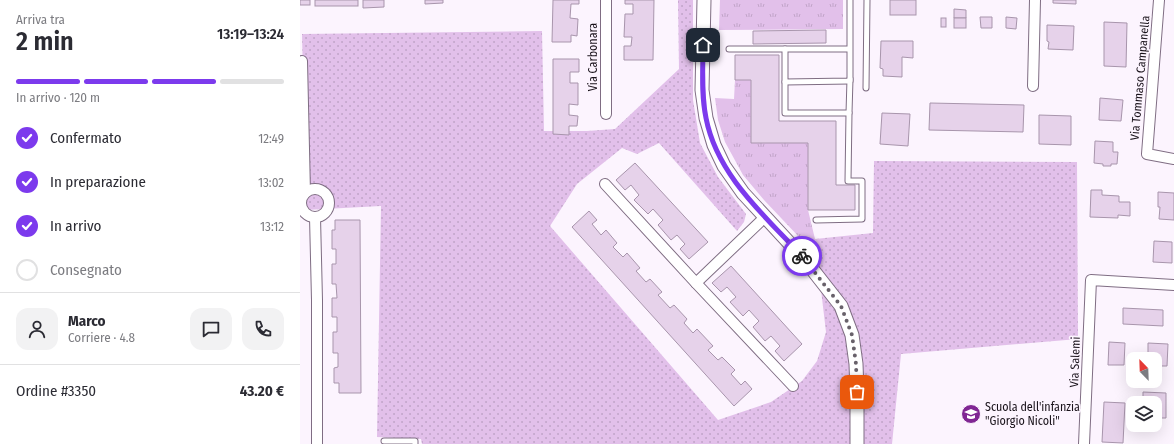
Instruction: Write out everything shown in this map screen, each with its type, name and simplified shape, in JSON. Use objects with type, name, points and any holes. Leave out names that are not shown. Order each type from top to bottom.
[{"type":"street","name":"Via Carbonara","points":[[606,0],[606,114]]},
{"type":"street","points":[[704,0],[702,90],[706,118],[714,145],[724,166],[743,193],[805,260],[841,306],[852,335],[856,364],[857,444]]},
{"type":"street","points":[[1034,86],[1035,0]]},
{"type":"street","name":"Via Tommaso Campanella","points":[[1160,0],[1147,154],[1174,158]]},
{"type":"street","points":[[302,61],[305,193],[301,203],[305,213],[309,216],[315,217],[326,211],[328,207],[328,198],[322,191],[313,190],[305,193]]},
{"type":"street","points":[[605,184],[696,284],[793,386]]},
{"type":"street","points":[[315,217],[317,300],[317,444]]},
{"type":"street","points":[[696,284],[765,217]]},
{"type":"street","name":"Via Salemi","points":[[1084,444],[1091,280],[1174,285]]},
{"type":"lane","points":[[816,220],[862,219],[862,181],[848,181],[850,0]]},
{"type":"lane","points":[[866,88],[867,0]]},
{"type":"lane","points":[[729,49],[850,48]]},
{"type":"lane","points":[[785,49],[785,113],[849,113]]},
{"type":"lane","points":[[785,82],[850,81],[850,79]]},
{"type":"lane","points":[[384,441],[414,441],[415,444]]},
{"type":"green space","points":[[678,0],[693,0],[693,100],[700,143],[718,177],[746,214],[744,222],[737,231],[659,143],[637,154],[622,148],[577,184],[550,226],[718,420],[771,402],[802,381],[817,361],[826,332],[815,239],[873,233],[874,161],[1077,162],[1078,339],[901,354],[892,444],[422,444],[421,439],[377,437],[381,206],[306,210],[302,34],[542,31],[544,131],[587,131],[615,129],[679,69]]},
{"type":"green space","points":[[720,0],[843,0],[843,29],[719,30]]},
{"type":"green space","points":[[735,80],[751,80],[751,143],[808,143],[808,210],[815,239],[817,256],[764,200],[743,175],[725,142],[718,120],[715,98],[734,99]]},
{"type":"building","points":[[300,0],[310,0],[310,5],[300,5]]},
{"type":"building","points":[[315,0],[358,0],[358,6],[315,6]]},
{"type":"building","points":[[363,0],[384,0],[384,7],[363,8]]},
{"type":"building","points":[[425,0],[443,0],[443,3],[425,4]]},
{"type":"building","points":[[553,0],[579,0],[579,4],[571,4],[570,18],[578,19],[577,36],[571,35],[571,42],[552,42]]},
{"type":"building","points":[[625,0],[654,0],[653,60],[624,60],[624,46],[631,46],[632,37],[624,37],[625,14],[633,14],[633,4],[625,4]]},
{"type":"building","points":[[890,0],[916,0],[916,15],[890,15]]},
{"type":"building","points":[[1053,0],[1076,0],[1076,4],[1053,3]]},
{"type":"building","points":[[954,9],[966,10],[966,18],[954,18]]},
{"type":"building","points":[[980,17],[992,17],[992,28],[981,28]]},
{"type":"building","points":[[1006,17],[1017,18],[1016,29],[1006,28]]},
{"type":"building","points":[[941,18],[946,18],[946,27],[941,27]]},
{"type":"building","points":[[954,18],[966,18],[966,28],[954,28]]},
{"type":"building","points":[[1104,22],[1127,23],[1126,67],[1104,66]]},
{"type":"building","points":[[1047,25],[1074,26],[1073,50],[1048,49],[1049,42],[1047,41]]},
{"type":"building","points":[[826,30],[826,43],[753,44],[753,31]]},
{"type":"building","points":[[881,41],[913,41],[913,58],[902,57],[902,77],[883,76],[883,69],[880,68]]},
{"type":"building","points":[[735,55],[779,55],[779,121],[836,121],[836,185],[855,185],[855,210],[808,210],[808,143],[751,143],[751,80],[735,80]]},
{"type":"building","points":[[553,59],[579,59],[579,72],[570,72],[570,83],[578,83],[578,105],[569,104],[569,115],[578,116],[577,126],[569,126],[569,135],[553,134]]},
{"type":"building","points":[[1100,98],[1123,100],[1121,121],[1099,120]]},
{"type":"building","points":[[930,103],[1024,105],[1023,132],[929,130]]},
{"type":"building","points":[[882,113],[910,114],[908,146],[880,144]]},
{"type":"building","points":[[1039,115],[1071,116],[1071,145],[1039,144]]},
{"type":"building","points":[[1095,141],[1113,142],[1113,152],[1118,152],[1117,164],[1103,166],[1103,164],[1094,163]]},
{"type":"building","points":[[635,163],[708,242],[689,259],[680,249],[685,244],[677,235],[671,240],[658,225],[663,220],[653,209],[648,214],[634,200],[639,195],[631,185],[625,190],[616,180]]},
{"type":"building","points":[[1091,190],[1102,190],[1102,195],[1119,196],[1119,202],[1130,202],[1130,216],[1118,215],[1118,218],[1090,217]]},
{"type":"building","points":[[1158,192],[1174,193],[1174,220],[1159,219],[1160,207],[1158,207]]},
{"type":"building","points":[[589,211],[597,220],[592,224],[601,235],[606,230],[617,243],[613,247],[623,257],[627,253],[640,268],[636,271],[646,282],[650,279],[662,292],[658,295],[670,308],[674,305],[687,319],[684,323],[693,333],[697,329],[713,346],[708,350],[718,360],[722,357],[735,370],[731,374],[741,385],[745,381],[752,389],[734,406],[572,227]]},
{"type":"building","points":[[335,220],[360,220],[361,393],[339,393],[339,383],[334,383],[334,368],[338,367],[338,353],[333,353],[333,332],[337,332],[337,317],[332,317],[332,298],[337,298],[336,284],[332,284],[332,264],[336,264],[336,249],[332,249],[332,230],[335,230]]},
{"type":"building","points":[[1154,241],[1172,242],[1172,263],[1153,262]]},
{"type":"building","points":[[731,266],[802,344],[784,361],[775,351],[780,346],[771,336],[765,341],[753,327],[759,321],[749,310],[743,316],[730,302],[736,297],[727,287],[721,292],[712,283]]},
{"type":"building","points":[[1123,308],[1163,310],[1163,326],[1123,324]]},
{"type":"building","points":[[1109,342],[1125,343],[1124,365],[1108,365]]},
{"type":"building","points":[[1148,343],[1168,344],[1167,366],[1162,366],[1162,352],[1148,352]]},
{"type":"building","points":[[1143,392],[1166,393],[1166,418],[1162,418],[1162,396],[1143,396]]},
{"type":"building","points":[[1104,402],[1125,403],[1123,443],[1102,442]]},
{"type":"way so far","points":[[802,256],[841,306],[852,335],[856,364],[857,392]]},
{"type":"place","name":"Scuola dell'infanzia \"Giorgio Nicoli\"","points":[[971,414]]},
{"type":"route","points":[[703,45],[702,90],[706,118],[714,145],[724,166],[743,193],[802,256]]}]
